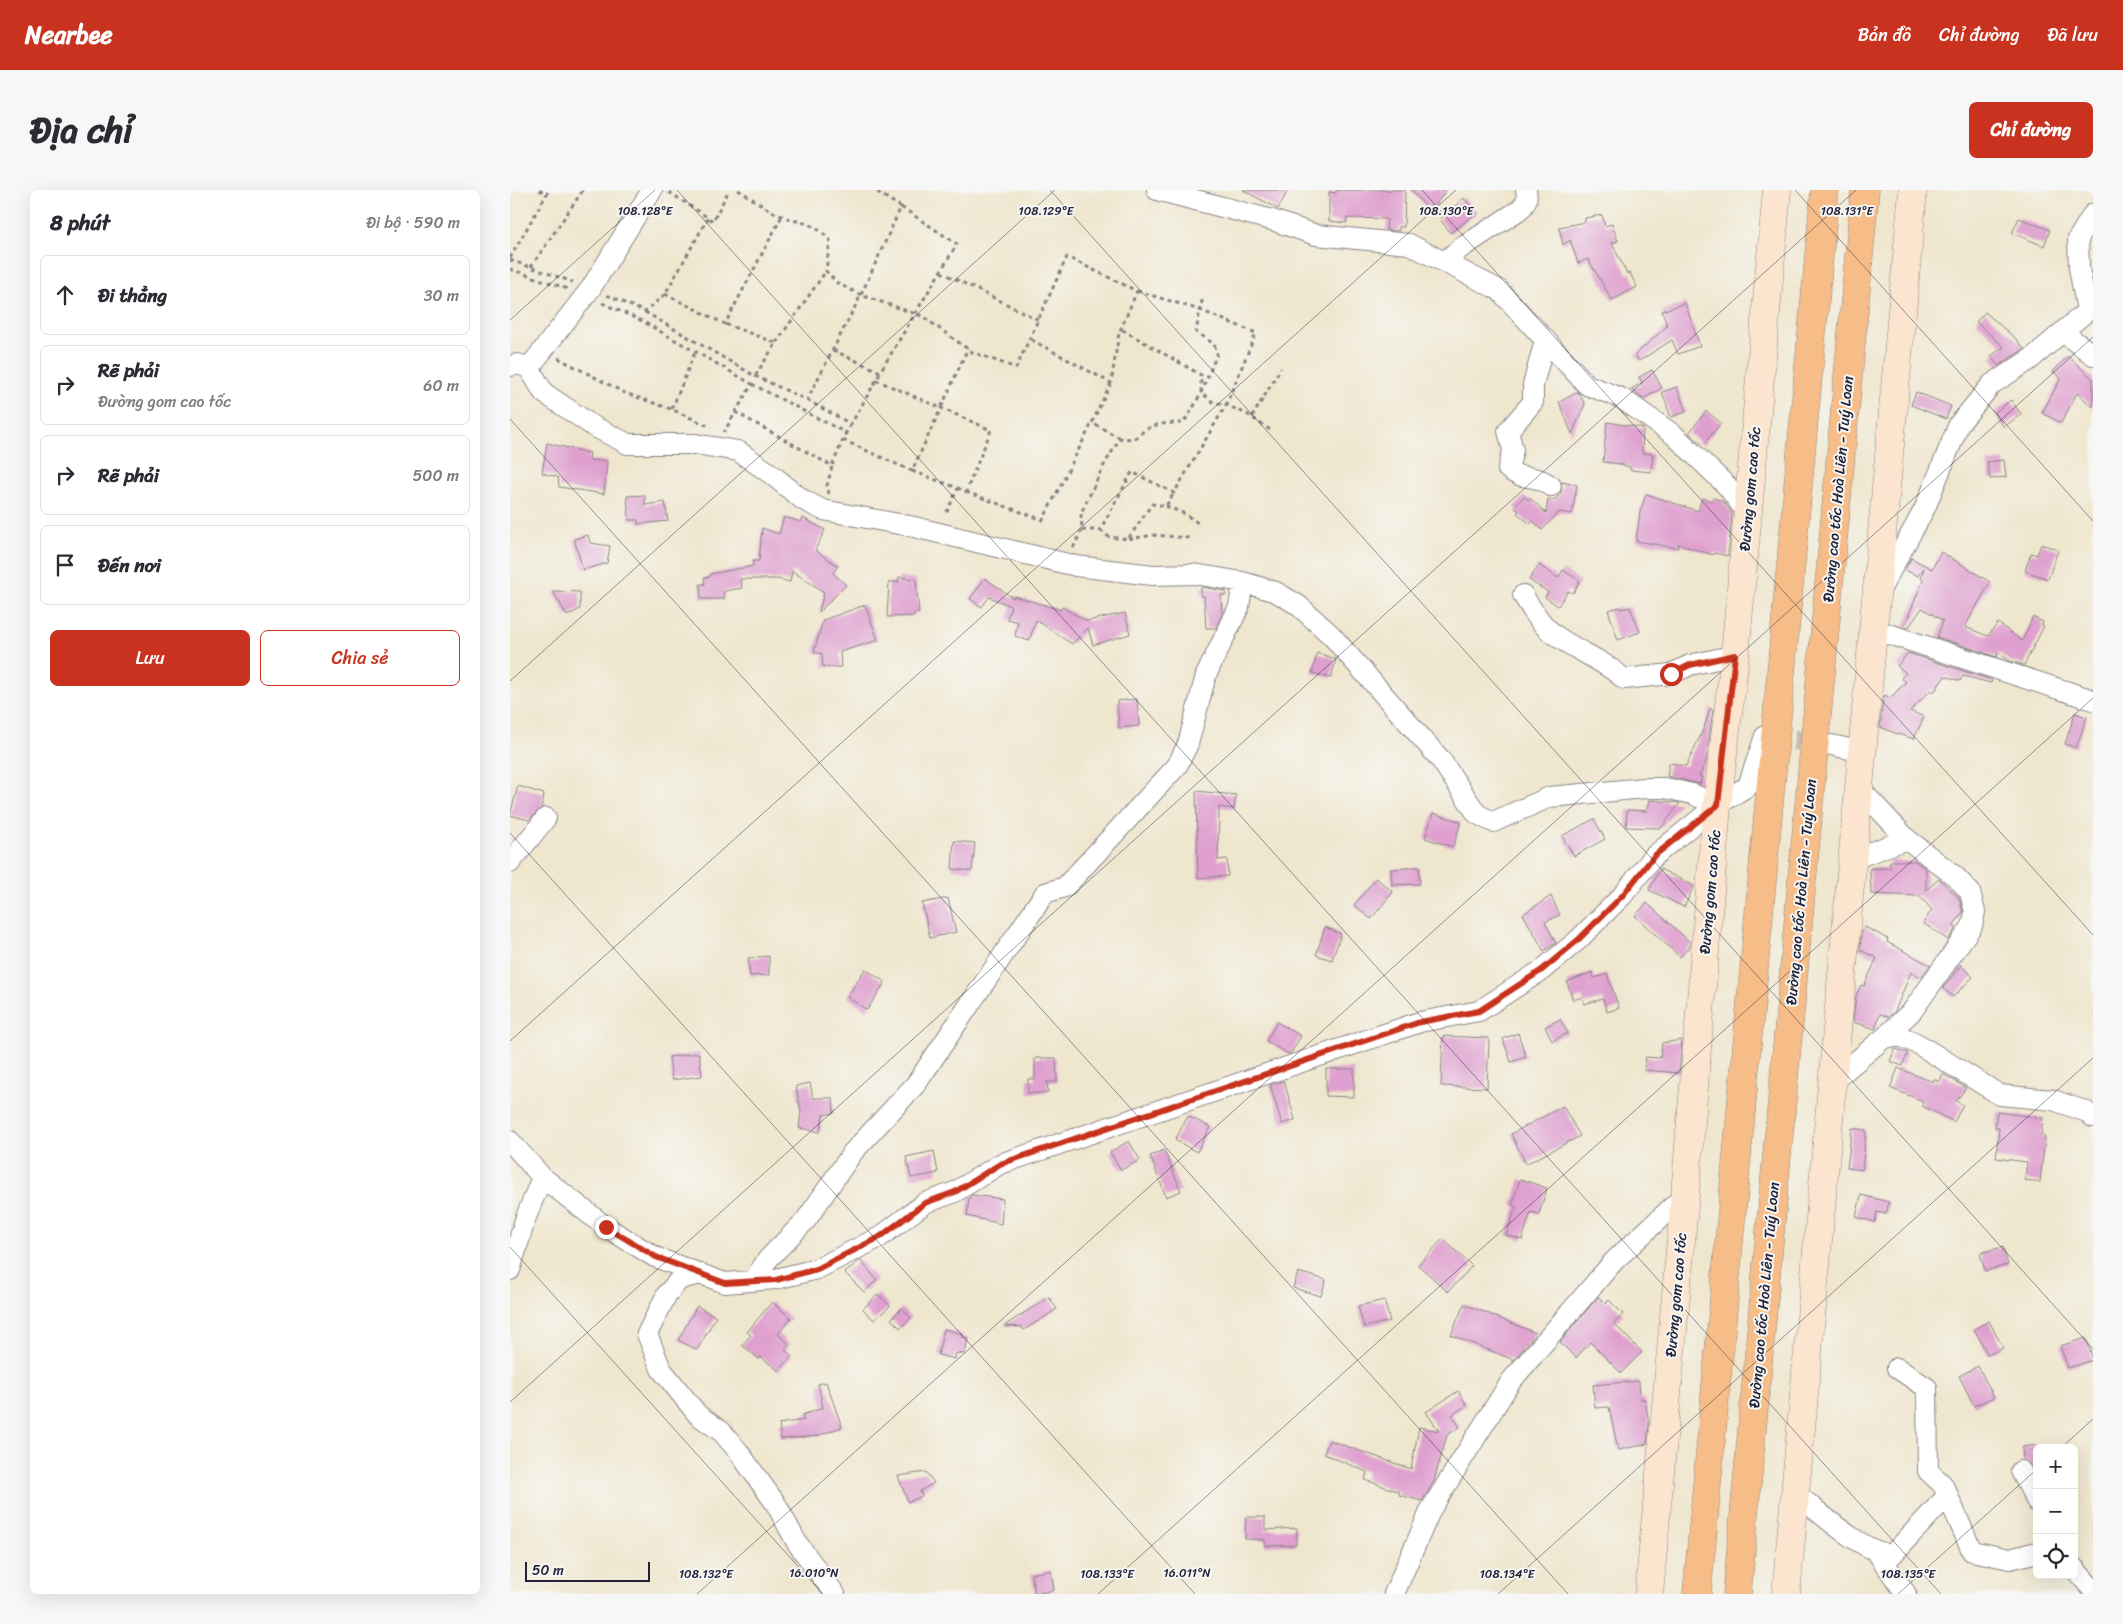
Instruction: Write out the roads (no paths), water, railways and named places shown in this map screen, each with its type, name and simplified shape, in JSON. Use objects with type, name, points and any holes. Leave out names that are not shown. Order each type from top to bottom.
[{"type":"highway","points":[[1697,1594],[1825,190]]},
{"type":"highway","name":"Đường cao tốc Hoà Liên - Tuý Loan","points":[[1737,1594],[1865,190]]},
{"type":"main road","name":"Đường gom cao tốc","points":[[1649,1594],[1718,805],[1735,655],[1777,190]]},
{"type":"main road","points":[[1786,1594],[1913,190]]},
{"type":"street","points":[[652,190],[588,292],[544,347],[520,367],[544,393],[593,426],[628,444],[695,444],[719,440],[771,474],[803,500],[819,508],[937,533],[1066,564],[1153,575],[1194,574],[1243,582],[1276,592],[1298,606],[1331,635],[1442,760],[1477,814],[1493,822],[1550,796],[1627,790],[1665,788],[1692,794],[1718,805]]},
{"type":"street","points":[[1157,190],[1272,220],[1316,236],[1409,244],[1499,290],[1587,385],[1621,398],[1674,435],[1727,486],[1748,514]]},
{"type":"street","points":[[1444,262],[1461,248],[1525,205],[1528,197],[1526,190]]},
{"type":"street","points":[[1876,598],[1925,508],[1959,424],[1992,384],[2031,359],[2087,311],[2079,260],[2078,239],[2093,214]]},
{"type":"street","points":[[2079,260],[2093,278]]},
{"type":"street","points":[[2064,332],[2093,355]]},
{"type":"street","points":[[1545,340],[1533,385],[1533,402],[1508,431],[1514,450],[1508,466],[1515,475],[1537,477],[1550,486]]},
{"type":"street","points":[[753,1281],[768,1259],[806,1220],[853,1152],[916,1084],[1045,893],[1065,887],[1177,766],[1188,744],[1206,675],[1238,607],[1243,582]]},
{"type":"street","points":[[1523,595],[1534,614],[1550,632],[1600,660],[1624,679],[1671,674],[1690,665],[1735,655]]},
{"type":"street","points":[[1874,629],[2093,700]]},
{"type":"street","points":[[510,1141],[542,1177],[606,1227],[656,1257],[725,1283],[776,1280],[817,1269],[880,1237],[925,1203],[955,1192],[1000,1164],[1420,1022],[1479,1011],[1542,970],[1578,940],[1622,896],[1654,856],[1718,805],[1748,786],[1765,736]]},
{"type":"street","points":[[1831,745],[1862,752]]},
{"type":"street","points":[[1832,1082],[1885,1037],[1919,1002],[1972,926],[1975,912],[1970,892],[1956,877],[1907,839],[1859,788]]},
{"type":"street","points":[[510,863],[546,818]]},
{"type":"street","points":[[1852,859],[1907,839]]},
{"type":"street","points":[[1885,1037],[1902,1037],[1918,1044],[2000,1095],[2053,1100],[2087,1112],[2093,1117]]},
{"type":"street","points":[[510,1270],[526,1217],[542,1177]]},
{"type":"street","points":[[1394,1594],[1431,1509],[1511,1381],[1614,1261],[1685,1194]]},
{"type":"street","points":[[700,1274],[680,1279],[667,1294],[648,1334],[661,1369],[698,1415],[722,1432],[738,1451],[776,1504],[798,1543],[835,1594]]},
{"type":"street","points":[[1897,1368],[1927,1388],[1928,1470],[1943,1484],[1972,1551],[2010,1559],[2033,1553]]},
{"type":"street","points":[[2021,1470],[2033,1494]]},
{"type":"street","points":[[1795,1493],[1830,1521],[1878,1554],[1906,1594]]},
{"type":"street","points":[[1878,1554],[1892,1555],[1948,1494]]},
{"type":"street","points":[[2078,1573],[2093,1590]]},
{"type":"tunnel","points":[[1765,736],[1826,744]]}]
